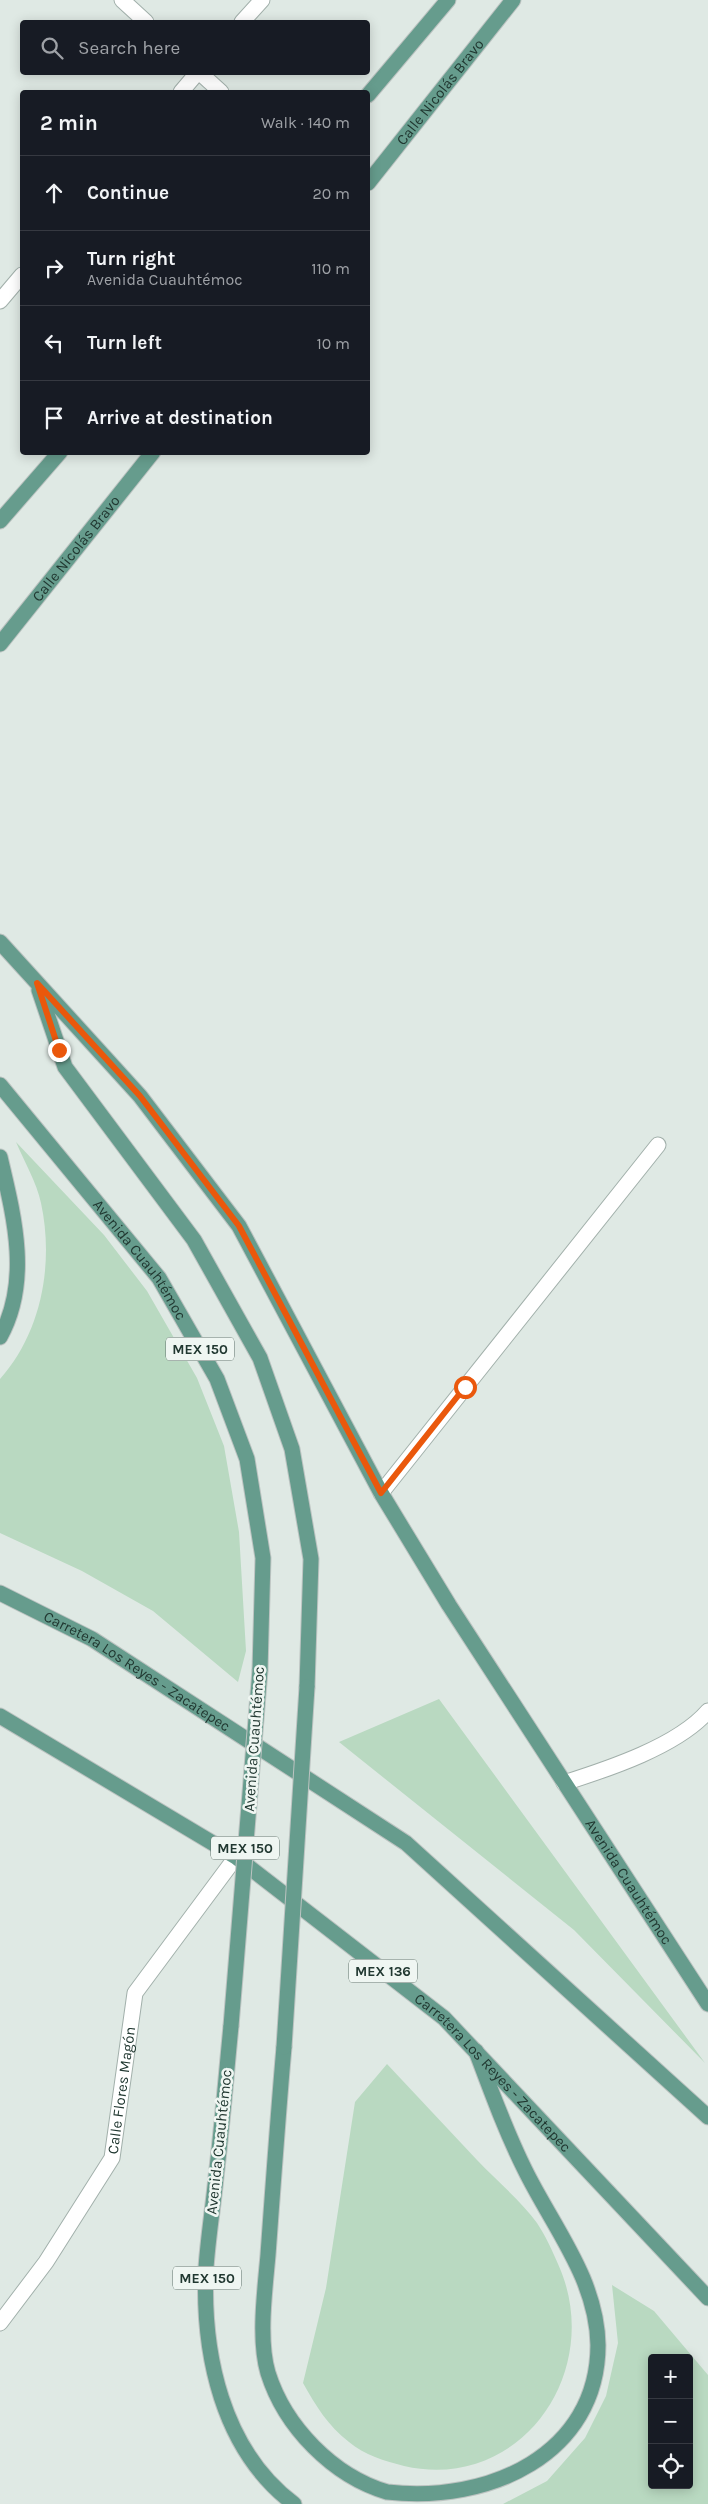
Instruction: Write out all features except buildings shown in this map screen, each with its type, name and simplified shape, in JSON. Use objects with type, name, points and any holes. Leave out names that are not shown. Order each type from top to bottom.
[{"type":"main road","points":[[370,93],[448,0]]},
{"type":"main road","name":"Calle Nicolás Bravo","points":[[370,180],[513,0]]},
{"type":"main road","points":[[0,521],[57,455]]},
{"type":"main road","name":"Calle Nicolás Bravo","points":[[0,644],[151,455]]},
{"type":"main road","name":"Avenida Cuauhtémoc","points":[[0,942],[140,1096],[239,1226],[381,1493],[449,1605],[708,2004]]},
{"type":"main road","points":[[37,983],[65,1067],[194,1240],[260,1358],[292,1449],[311,1559],[307,1687],[284,2047],[263,2324],[267,2371],[282,2404],[298,2429],[328,2458],[363,2483],[388,2492],[424,2498],[473,2495],[498,2488],[521,2478],[545,2461],[566,2440],[581,2418],[592,2393],[596,2369],[596,2319],[581,2271],[524,2169],[498,2110],[476,2051]]},
{"type":"main road","name":"Avenida Cuauhtémoc","points":[[0,1085],[159,1278],[217,1379],[247,1459],[263,1558],[260,1670],[231,2026],[206,2269],[209,2331],[213,2369],[219,2395],[241,2441],[267,2479],[294,2504]]},
{"type":"main road","points":[[0,1157],[18,1252],[17,1280],[12,1307],[0,1338]]},
{"type":"main road","name":"Carretera Los Reyes - Zacatepec","points":[[0,1593],[92,1640],[406,1843],[708,2117]]},
{"type":"main road","name":"Carretera Los Reyes - Zacatepec","points":[[0,1716],[236,1857],[444,2018],[708,2298]]},
{"type":"street","points":[[122,0],[144,20]]},
{"type":"street","points":[[244,20],[262,0]]},
{"type":"street","points":[[183,90],[196,75]]},
{"type":"street","points":[[202,75],[219,90]]},
{"type":"street","points":[[0,301],[20,277]]},
{"type":"street","points":[[381,1493],[658,1145]]},
{"type":"street","points":[[564,1783],[622,1765],[696,1725],[708,1712]]},
{"type":"street","name":"Calle Flores Magón","points":[[0,2323],[46,2262],[112,2158],[135,1993],[236,1857]]},
{"type":"green space","points":[[16,1142],[104,1235],[147,1291],[197,1378],[224,1446],[239,1532],[246,1651],[238,1682],[153,1611],[82,1571],[0,1533],[0,1379],[26,1340],[35,1318],[45,1273],[46,1249],[45,1226],[39,1195]]},
{"type":"green space","points":[[439,1699],[705,2063],[574,1930],[339,1742]]},
{"type":"green space","points":[[387,2064],[531,2215],[558,2264],[570,2304],[571,2344],[561,2381],[543,2414],[517,2442],[485,2461],[446,2469],[404,2466],[382,2460],[361,2451],[342,2436],[329,2422],[303,2383],[326,2288],[355,2102]]},
{"type":"green space","points":[[612,2285],[654,2311],[690,2354],[648,2354],[648,2489],[693,2489],[693,2357],[708,2375],[708,2504],[503,2504],[547,2481],[585,2438],[606,2396],[618,2343]]},
{"type":"route","points":[[59,1050],[37,983],[140,1096],[239,1226],[381,1493],[465,1387]]}]
